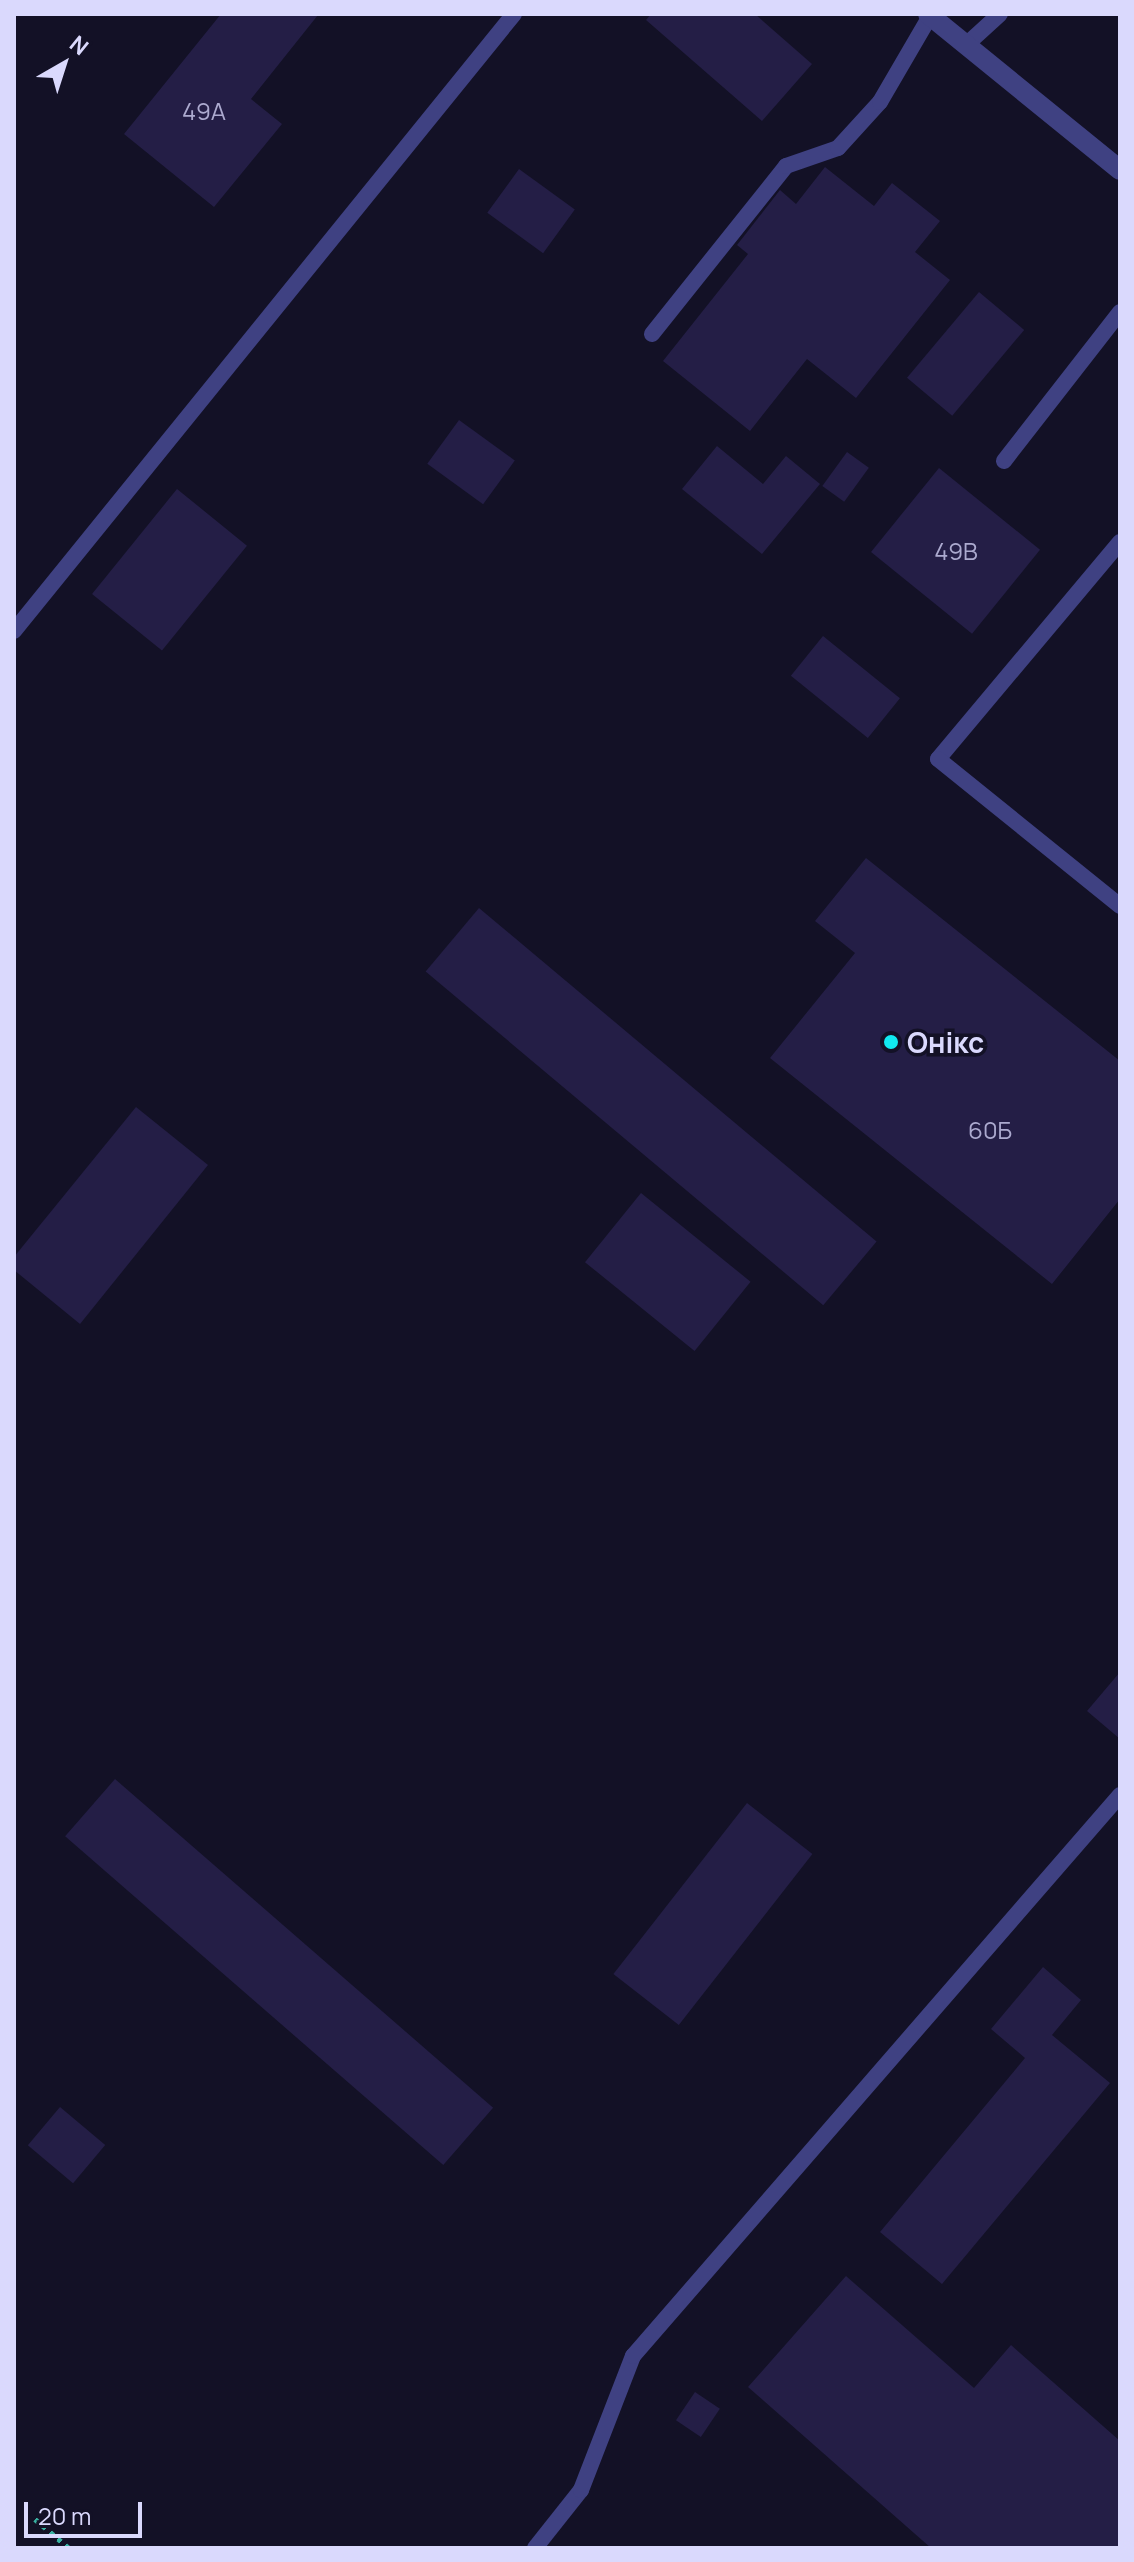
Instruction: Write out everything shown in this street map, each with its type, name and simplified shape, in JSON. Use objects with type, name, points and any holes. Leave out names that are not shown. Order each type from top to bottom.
[{"type":"street","points":[[929,15],[1120,170]]},
{"type":"lane","points":[[14,631],[514,14]]},
{"type":"lane","points":[[966,45],[1000,14]]},
{"type":"lane","points":[[652,334],[786,166],[838,148],[880,102],[929,15]]},
{"type":"lane","points":[[1004,461],[1120,312]]},
{"type":"lane","points":[[1120,542],[938,759],[1120,906]]},
{"type":"lane","points":[[535,2548],[581,2490],[633,2356],[1120,1795]]},
{"type":"path","points":[[35,2519],[69,2548]]},
{"type":"building","points":[[221,14],[318,15],[251,99],[282,124],[214,207],[124,134]]},
{"type":"building","points":[[651,14],[755,14],[812,64],[762,121],[646,20]]},
{"type":"building","points":[[825,167],[874,206],[892,183],[940,221],[915,252],[950,280],[856,398],[807,359],[750,431],[663,361],[748,254],[737,245],[780,190],[796,204]]},
{"type":"building","points":[[519,169],[575,210],[543,253],[487,213]]},
{"type":"building","points":[[979,292],[1024,330],[952,416],[907,378]]},
{"type":"building","points":[[459,420],[515,461],[483,504],[427,464]]},
{"type":"building","points":[[717,446],[763,484],[786,456],[820,484],[762,554],[682,489]]},
{"type":"building","points":[[847,452],[869,468],[844,502],[822,486]]},
{"type":"building","points":[[939,468],[1040,550],[972,634],[871,552]]},
{"type":"building","points":[[177,489],[247,546],[162,651],[92,594]]},
{"type":"building","points":[[823,636],[900,698],[868,738],[791,676]]},
{"type":"building","points":[[866,858],[1120,1061],[1120,1199],[1052,1284],[770,1058],[855,953],[815,921]]},
{"type":"building","points":[[479,908],[877,1242],[823,1305],[426,972]]},
{"type":"building","points":[[136,1107],[208,1165],[80,1324],[14,1270],[14,1257]]},
{"type":"building","points":[[641,1193],[751,1282],[695,1351],[585,1262]]},
{"type":"building","points":[[1120,1672],[1120,1739],[1087,1711]]},
{"type":"building","points":[[115,1779],[493,2108],[443,2165],[65,1836]]},
{"type":"building","points":[[747,1803],[812,1854],[679,2025],[613,1974]]},
{"type":"building","points":[[1043,1967],[1081,2000],[1052,2035],[1110,2083],[942,2284],[880,2232],[1025,2058],[991,2029]]},
{"type":"building","points":[[60,2107],[105,2145],[73,2183],[28,2145]]},
{"type":"building","points":[[846,2276],[974,2388],[1011,2345],[1120,2441],[1120,2548],[931,2548],[748,2387]]},
{"type":"building","points":[[695,2392],[720,2409],[701,2437],[676,2420]]},
{"type":"place","name":"Онікс","points":[[891,1042]]}]
